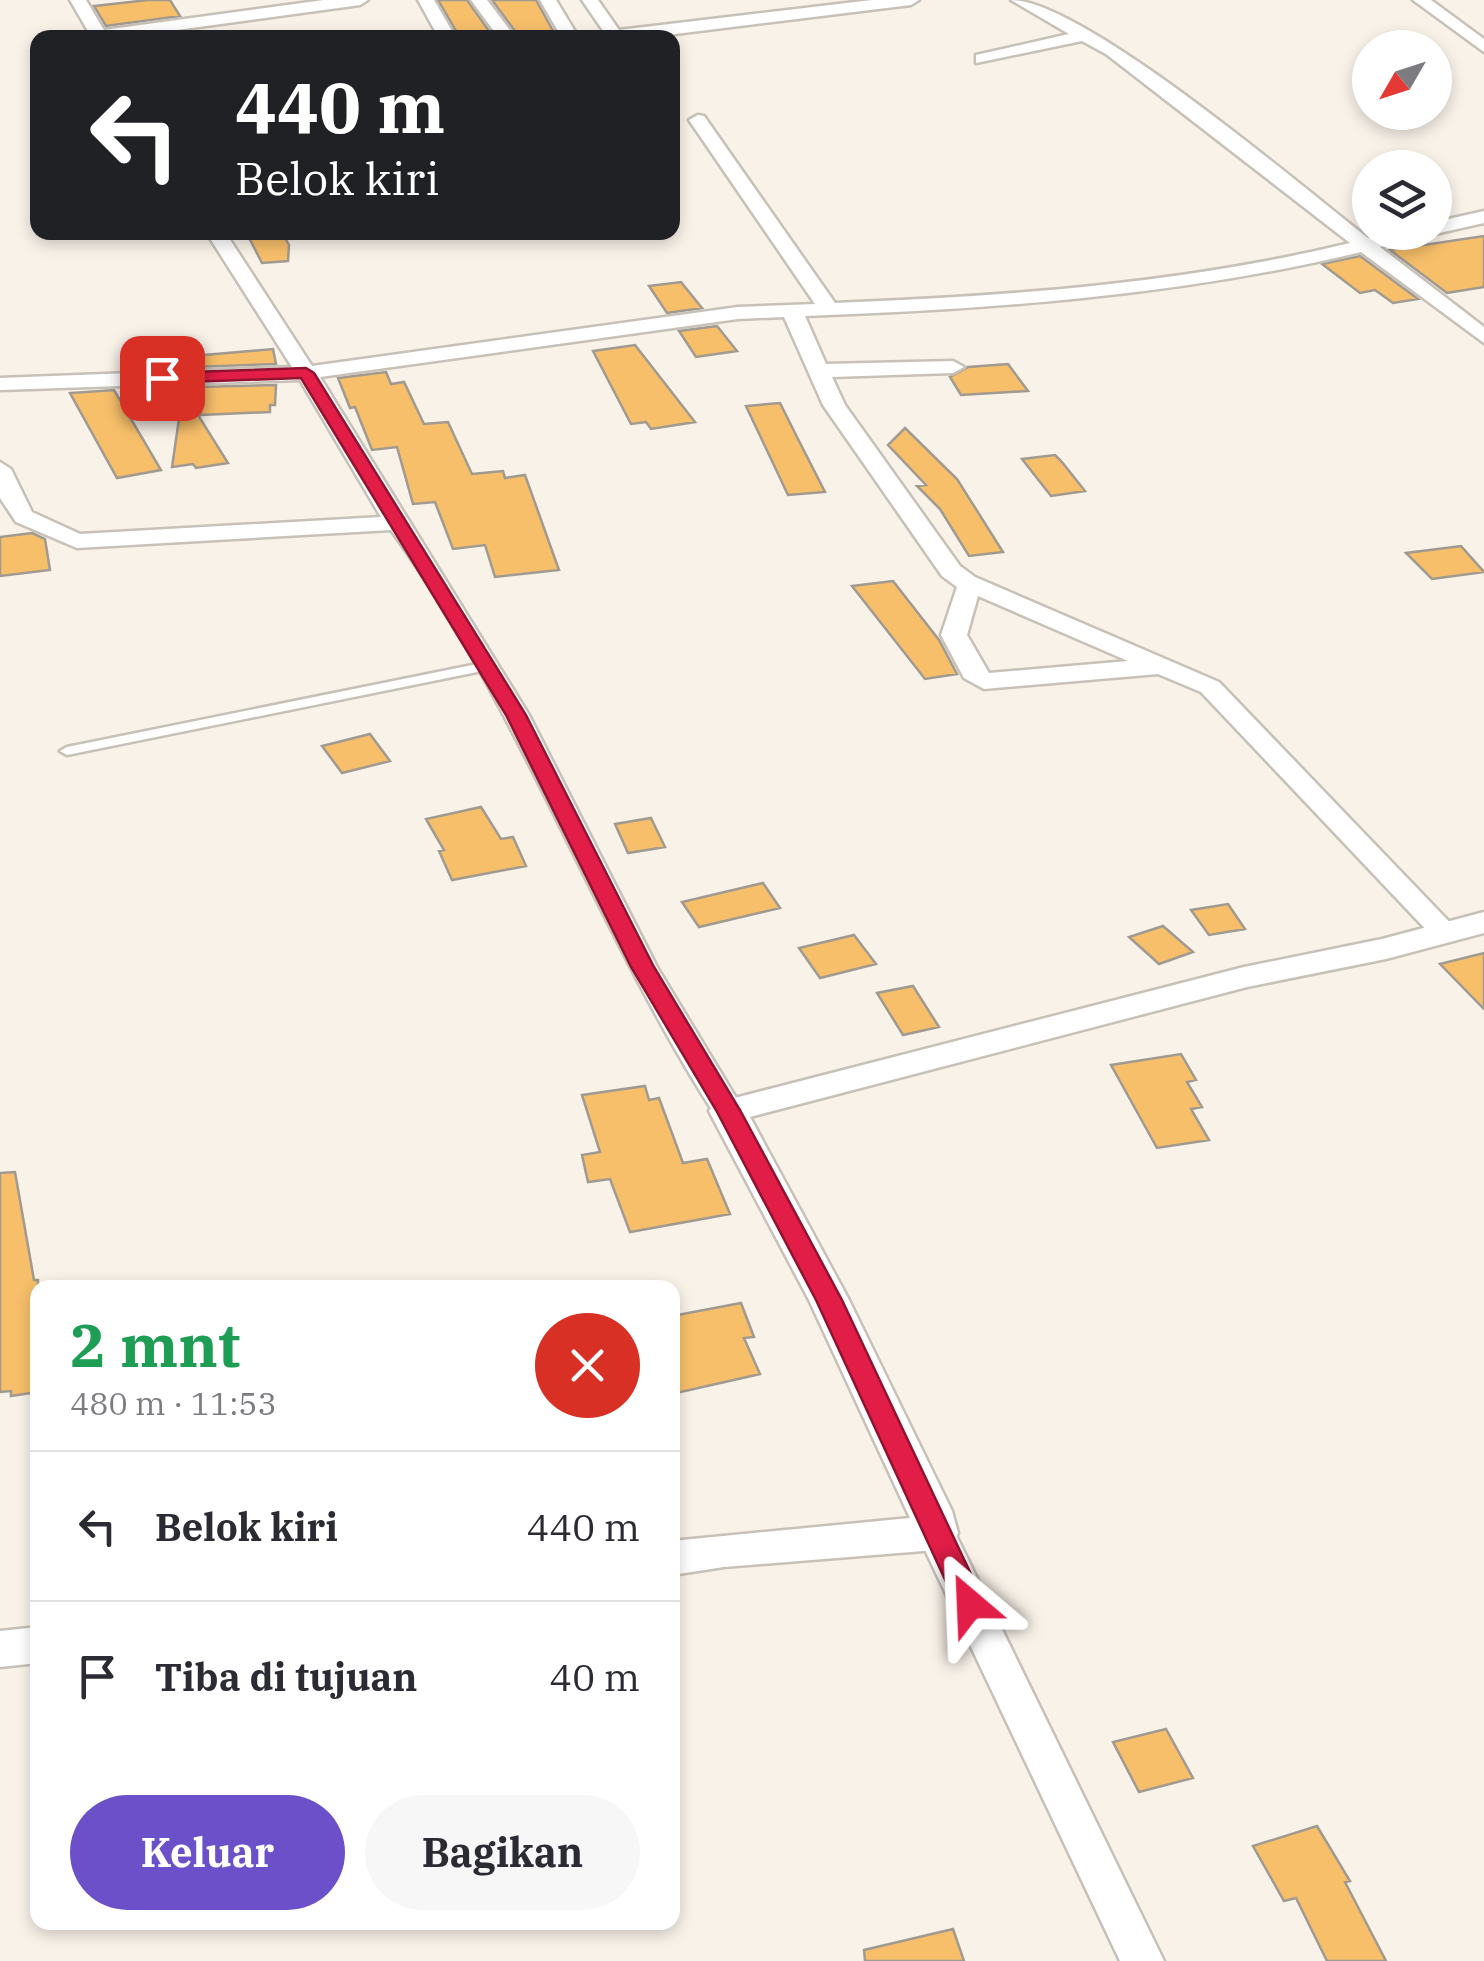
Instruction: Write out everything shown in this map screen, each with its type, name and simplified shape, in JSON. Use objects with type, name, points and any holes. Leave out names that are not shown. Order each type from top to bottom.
[{"type":"street","points":[[78,0],[97,30]]},
{"type":"street","points":[[144,30],[360,0]]},
{"type":"street","points":[[426,0],[443,30]]},
{"type":"street","points":[[479,0],[502,30]]},
{"type":"street","points":[[548,0],[567,30]]},
{"type":"street","points":[[590,0],[604,30]]},
{"type":"street","points":[[659,30],[866,2],[910,0]]},
{"type":"street","points":[[1019,0],[1112,50],[1352,234]]},
{"type":"street","points":[[1421,0],[1484,47]]},
{"type":"street","points":[[982,59],[1084,35]]},
{"type":"street","points":[[698,120],[828,308]]},
{"type":"street","points":[[1452,224],[1484,216]]},
{"type":"street","points":[[220,240],[516,715],[642,967],[728,1110],[829,1300],[930,1511],[936,1533],[1142,1961]]},
{"type":"street","points":[[0,384],[306,373],[636,324],[792,309],[990,303],[1120,289],[1286,264],[1352,250]]},
{"type":"street","points":[[1373,250],[1484,337]]},
{"type":"street","points":[[792,309],[834,405],[951,571],[970,584],[1215,692],[1444,932]]},
{"type":"street","points":[[820,371],[953,367]]},
{"type":"street","points":[[0,468],[14,507],[24,517],[77,541],[398,523]]},
{"type":"street","points":[[970,584],[954,635],[974,673],[984,681],[1163,666]]},
{"type":"street","points":[[728,1110],[1244,977],[1484,922]]},
{"type":"street","points":[[680,1557],[936,1533]]},
{"type":"street","points":[[0,1649],[30,1646]]},
{"type":"lane","points":[[67,751],[486,666]]},
{"type":"building","points":[[170,0],[180,16],[106,26],[94,6]]},
{"type":"building","points":[[438,0],[467,0],[488,30],[455,30]]},
{"type":"building","points":[[492,0],[536,0],[553,30],[514,30]]},
{"type":"building","points":[[1484,236],[1484,287],[1447,293],[1390,250],[1452,250],[1452,241]]},
{"type":"building","points":[[250,240],[286,240],[288,261],[262,263]]},
{"type":"building","points":[[1360,256],[1418,299],[1393,303],[1375,290],[1360,293],[1322,264]]},
{"type":"building","points":[[681,282],[702,308],[667,313],[649,286]]},
{"type":"building","points":[[717,326],[737,351],[696,357],[679,331]]},
{"type":"building","points":[[635,345],[695,422],[651,429],[646,422],[631,424],[593,351]]},
{"type":"building","points":[[273,349],[276,364],[194,367],[193,356]]},
{"type":"building","points":[[1008,364],[1028,391],[961,395],[950,377],[968,367]]},
{"type":"building","points":[[386,372],[391,384],[404,382],[424,424],[448,422],[472,474],[503,471],[505,478],[525,475],[559,570],[495,577],[485,545],[453,549],[435,502],[413,504],[397,447],[372,450],[338,378]]},
{"type":"building","points":[[276,385],[275,405],[270,405],[270,412],[201,415],[197,387]]},
{"type":"building","points":[[114,390],[161,470],[117,478],[70,393]]},
{"type":"building","points":[[183,391],[228,463],[172,467]]},
{"type":"building","points":[[780,403],[825,492],[788,495],[746,406]]},
{"type":"building","points":[[905,428],[957,479],[1003,552],[969,556],[940,509],[917,486],[926,485],[888,445]]},
{"type":"building","points":[[1055,455],[1085,491],[1051,496],[1022,459]]},
{"type":"building","points":[[32,533],[45,539],[50,570],[0,576],[0,537]]},
{"type":"building","points":[[1461,546],[1484,572],[1432,579],[1406,553]]},
{"type":"building","points":[[893,581],[939,640],[957,674],[925,679],[852,586]]},
{"type":"building","points":[[370,734],[390,761],[342,773],[322,746]]},
{"type":"building","points":[[481,807],[501,839],[513,837],[526,866],[452,880],[439,851],[444,850],[426,819]]},
{"type":"building","points":[[651,818],[665,847],[628,853],[615,824]]},
{"type":"building","points":[[763,883],[780,908],[699,927],[682,902]]},
{"type":"building","points":[[1228,904],[1245,929],[1209,935],[1191,910]]},
{"type":"building","points":[[1163,926],[1193,952],[1159,964],[1129,937]]},
{"type":"building","points":[[854,935],[876,964],[820,978],[799,948]]},
{"type":"building","points":[[1484,953],[1484,1009],[1440,964]]},
{"type":"building","points":[[913,986],[939,1027],[903,1035],[877,993]]},
{"type":"building","points":[[1181,1054],[1196,1080],[1187,1082],[1202,1107],[1191,1109],[1209,1140],[1157,1148],[1111,1065]]},
{"type":"building","points":[[645,1086],[649,1100],[659,1098],[683,1163],[707,1159],[730,1214],[630,1232],[610,1179],[588,1182],[582,1155],[600,1152],[582,1095]]},
{"type":"building","points":[[15,1172],[34,1280],[30,1280],[30,1393],[11,1396],[11,1391],[0,1392],[0,1173]]},
{"type":"building","points":[[741,1303],[754,1337],[744,1338],[760,1374],[680,1392],[680,1314]]},
{"type":"building","points":[[1166,1729],[1193,1778],[1139,1792],[1113,1742]]},
{"type":"building","points":[[1317,1826],[1350,1881],[1345,1882],[1386,1961],[1327,1961],[1296,1898],[1284,1901],[1253,1846]]},
{"type":"building","points":[[953,1929],[964,1961],[865,1961],[864,1950]]},
{"type":"route","points":[[162,378],[306,373],[516,715],[642,967],[728,1110],[829,1300],[970,1604]]}]
